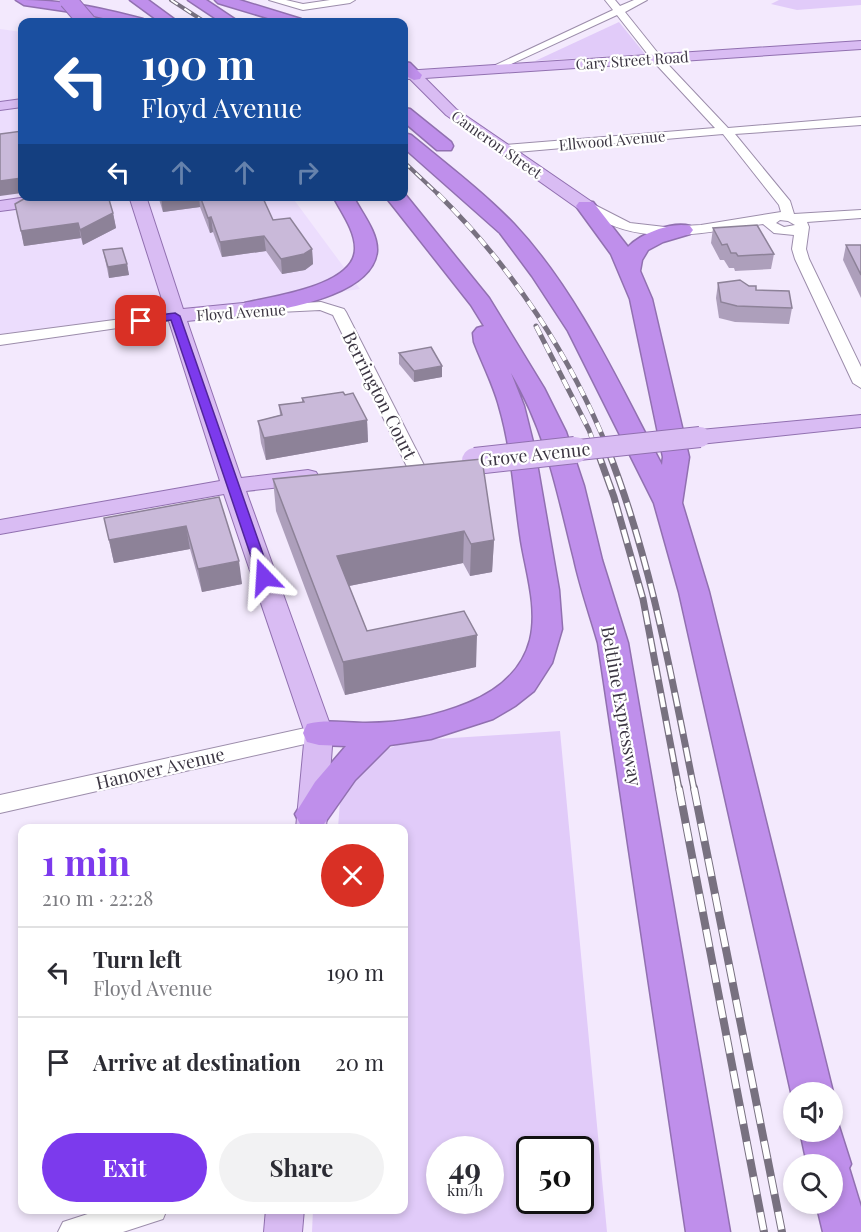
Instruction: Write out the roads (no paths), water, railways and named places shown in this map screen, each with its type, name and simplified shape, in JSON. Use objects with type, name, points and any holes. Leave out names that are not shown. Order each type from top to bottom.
[{"type":"highway","points":[[24,0],[85,9],[122,18]]},
{"type":"highway","points":[[68,0],[71,18]]},
{"type":"highway","points":[[68,0],[84,18]]},
{"type":"highway","points":[[138,0],[164,18]]},
{"type":"highway","points":[[196,0],[277,18]]},
{"type":"highway","points":[[208,0],[245,11],[293,18]]},
{"type":"highway","points":[[223,0],[259,18]]},
{"type":"highway","points":[[8,5],[88,18]]},
{"type":"highway","points":[[408,116],[455,156]]},
{"type":"highway","points":[[408,142],[507,229],[580,331],[668,503],[694,592],[810,1082]]},
{"type":"highway","points":[[471,172],[507,215],[507,229]]},
{"type":"highway","points":[[253,308],[320,291],[337,284],[360,268],[366,259],[366,249],[362,232],[346,201]]},
{"type":"highway","name":"Beltline Expressway","points":[[399,201],[482,303],[532,388],[553,432],[571,486],[588,560],[613,643],[708,1232]]},
{"type":"highway","points":[[586,206],[621,253],[641,299],[676,457],[668,503]]},
{"type":"highway","points":[[630,270],[631,256],[640,246],[682,230]]},
{"type":"highway","points":[[319,733],[381,734],[441,726],[471,715],[500,700],[523,684],[537,667],[545,642],[547,625],[514,414],[486,342],[482,303]]},
{"type":"highway","points":[[312,821],[346,766],[381,734]]},
{"type":"highway","points":[[840,1214],[845,1232]]},
{"type":"main road","name":"Cary Street Road","points":[[408,74],[861,45]]},
{"type":"main road","name":"Cameron Street","points":[[408,76],[451,112],[586,206]]},
{"type":"main road","points":[[0,106],[18,104]]},
{"type":"main road","points":[[0,207],[42,201]]},
{"type":"main road","points":[[139,201],[175,316],[319,733],[312,821]]},
{"type":"main road","name":"Floyd Avenue","points":[[175,316],[253,308]]},
{"type":"main road","name":"Grove Avenue","points":[[428,471],[702,442],[861,421]]},
{"type":"main road","name":"Grove Avenue","points":[[702,442],[861,431]]},
{"type":"main road","points":[[0,527],[138,503],[331,481]]},
{"type":"main road","points":[[283,1232],[285,1214]]},
{"type":"street","points":[[274,0],[295,6],[318,6],[350,0]]},
{"type":"street","points":[[609,0],[657,59],[725,131],[785,204],[788,211],[785,225],[799,249],[861,383]]},
{"type":"street","points":[[490,70],[642,0]]},
{"type":"street","name":"Ellwood Avenue","points":[[504,149],[861,121]]},
{"type":"street","points":[[586,206],[616,223],[634,229],[682,230],[785,225],[861,214]]},
{"type":"street","points":[[785,225],[799,249]]},
{"type":"street","name":"Floyd Avenue","points":[[253,308],[273,310],[321,306],[339,312]]},
{"type":"street","name":"Berrington Court","points":[[339,312],[428,471]]},
{"type":"street","name":"Floyd Avenue","points":[[0,340],[175,316]]},
{"type":"street","name":"Hanover Avenue","points":[[0,804],[319,733]]},
{"type":"street","points":[[73,1232],[136,1214]]},
{"type":"railway","points":[[171,0],[199,18]]},
{"type":"railway","points":[[408,166],[439,195]]},
{"type":"railway","points":[[439,195],[491,252],[537,314],[577,381],[609,452]]},
{"type":"railway","points":[[536,326],[589,430],[597,452]]},
{"type":"railway","points":[[597,450],[614,497],[643,599],[679,789]]},
{"type":"railway","points":[[608,450],[648,575],[694,789]]},
{"type":"railway","points":[[679,788],[764,1232]]},
{"type":"railway","points":[[694,788],[782,1232]]}]
